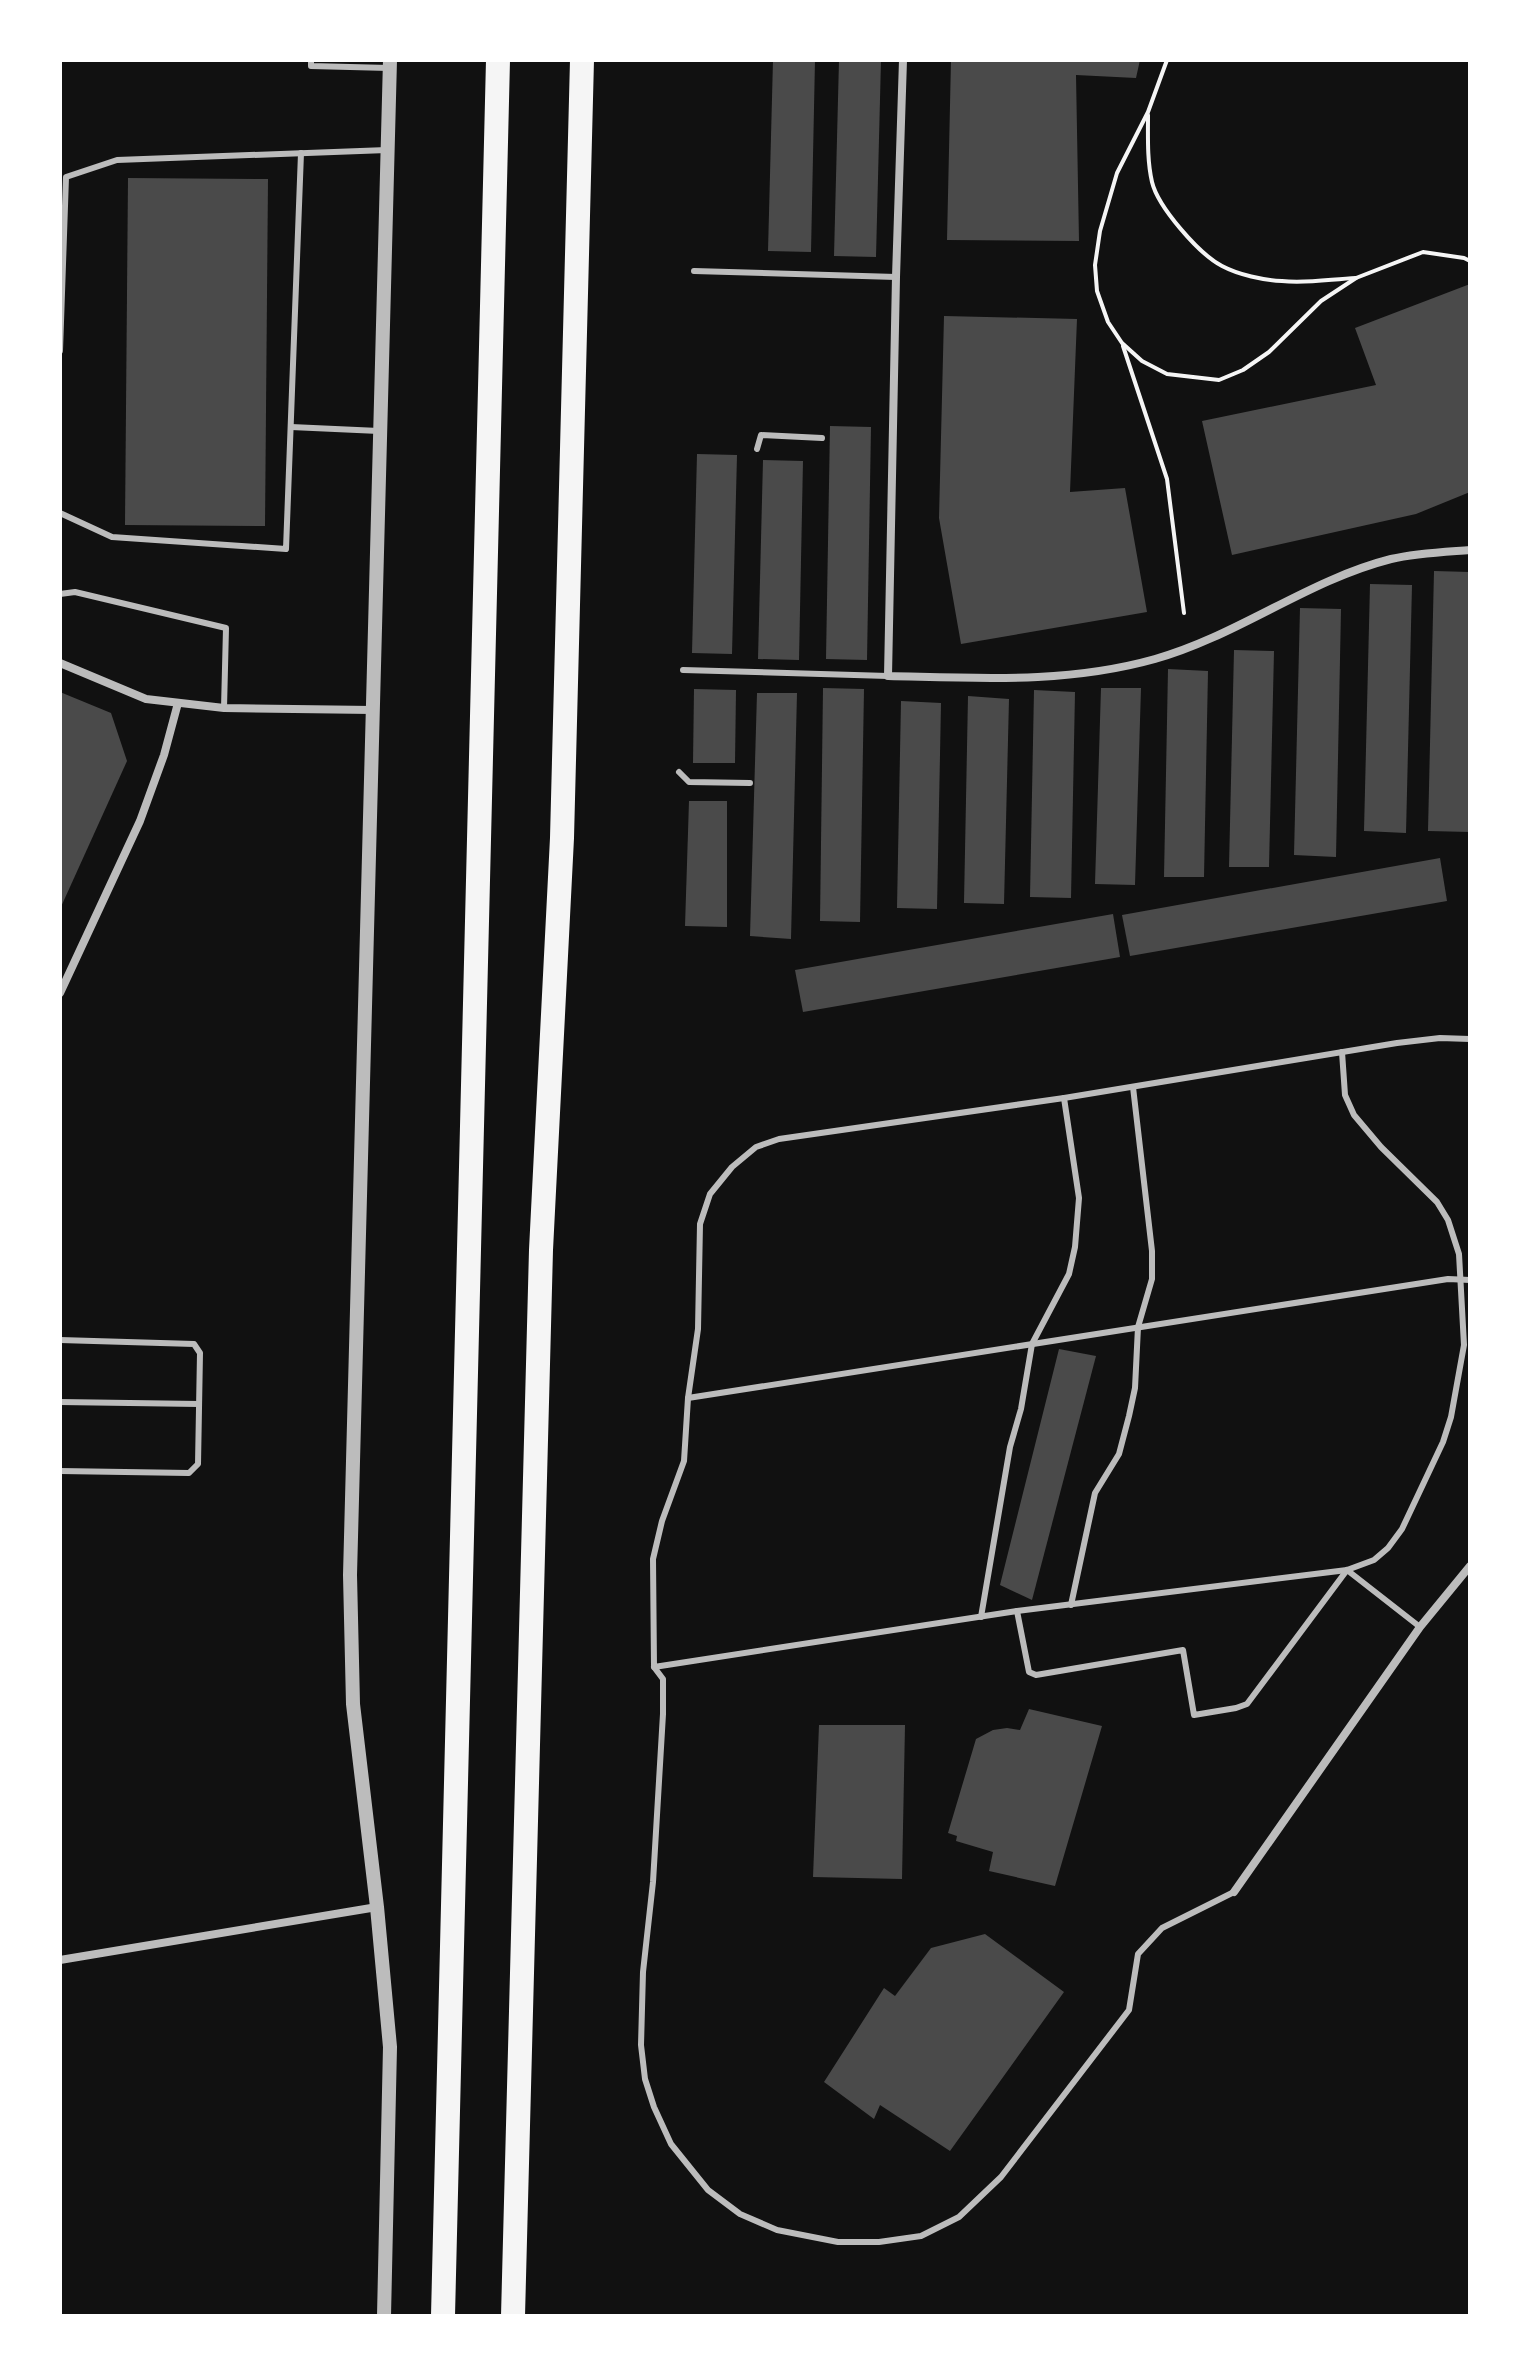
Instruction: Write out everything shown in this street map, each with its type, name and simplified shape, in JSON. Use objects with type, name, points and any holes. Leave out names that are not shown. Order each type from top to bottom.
[{"type":"highway","points":[[443,2316],[498,60]]},
{"type":"highway","points":[[513,2316],[541,1250],[562,838],[582,60]]},
{"type":"street","points":[[903,60],[888,676],[1022,679],[1091,673],[1157,659],[1391,559],[1470,550]]},
{"type":"street","points":[[384,2316],[390,2047],[353,1704],[350,1575],[390,64]]},
{"type":"street","points":[[60,663],[146,699],[224,708],[373,710]]},
{"type":"street","points":[[60,993],[140,821],[164,755],[178,703]]},
{"type":"street","points":[[1234,1892],[1420,1627],[1470,1566]]},
{"type":"street","points":[[60,1960],[377,1907]]},
{"type":"lane","points":[[311,60],[311,66],[390,64]]},
{"type":"lane","points":[[60,351],[66,177],[117,160],[387,150]]},
{"type":"lane","points":[[60,513],[112,537],[286,549],[301,153]]},
{"type":"lane","points":[[694,271],[896,277]]},
{"type":"lane","points":[[291,427],[380,431]]},
{"type":"lane","points":[[757,449],[761,435],[822,438]]},
{"type":"lane","points":[[60,594],[75,592],[226,628],[224,708]]},
{"type":"lane","points":[[683,670],[888,676]]},
{"type":"lane","points":[[679,772],[689,782],[750,783]]},
{"type":"lane","points":[[1234,1892],[1162,1928],[1138,1954],[1129,2010],[1001,2177],[959,2217],[921,2236],[879,2242],[838,2242],[777,2230],[740,2214],[708,2190],[671,2144],[645,2079],[641,2045],[643,1972],[653,1882],[663,1714],[663,1679],[654,1667],[653,1559],[662,1521],[684,1461],[688,1398],[698,1329],[700,1224],[710,1194],[732,1167],[756,1147],[779,1139],[1064,1098],[1342,1052],[1440,1038],[1470,1039]]},
{"type":"lane","points":[[654,1667],[1017,1611],[1347,1570],[1374,1560],[1388,1548],[1402,1529],[1443,1442],[1451,1417],[1464,1345],[1459,1254],[1448,1220],[1437,1202],[1381,1147],[1354,1115],[1345,1095],[1342,1052]]},
{"type":"lane","points":[[1071,1605],[1095,1493],[1119,1454],[1129,1416],[1135,1388],[1138,1327],[1152,1279],[1152,1251],[1133,1087]]},
{"type":"lane","points":[[981,1617],[1010,1447],[1021,1409],[1032,1344],[1069,1274],[1075,1247],[1079,1198],[1064,1098]]},
{"type":"lane","points":[[688,1398],[1448,1279],[1470,1280]]},
{"type":"lane","points":[[60,1340],[194,1344],[200,1353],[198,1464],[189,1473],[60,1471]]},
{"type":"lane","points":[[60,1402],[199,1404]]},
{"type":"lane","points":[[1017,1611],[1026,1664],[1029,1672],[1036,1675],[1183,1650],[1194,1715],[1247,1704],[1347,1570]]},
{"type":"lane","points":[[1347,1570],[1420,1627]]},
{"type":"path","points":[[1167,60],[1148,112],[1117,173],[1100,231],[1095,265],[1097,291],[1108,322],[1122,343],[1142,361],[1167,374],[1219,380],[1243,370],[1269,352],[1321,301],[1356,278],[1423,252],[1470,261]]},
{"type":"path","points":[[1148,112],[1148,156],[1153,185],[1161,205],[1183,232],[1221,266],[1284,282],[1356,278]]},
{"type":"path","points":[[1122,343],[1167,479],[1184,613]]},
{"type":"building","points":[[773,60],[815,60],[811,252],[768,251]]},
{"type":"building","points":[[839,60],[881,60],[876,257],[834,256]]},
{"type":"building","points":[[951,60],[1140,60],[1136,78],[1076,75],[1079,241],[947,240]]},
{"type":"building","points":[[128,178],[268,179],[265,526],[125,525]]},
{"type":"building","points":[[1470,284],[1470,492],[1416,514],[1232,555],[1202,421],[1376,385],[1355,328]]},
{"type":"building","points":[[944,316],[1077,319],[1070,492],[1125,488],[1147,612],[961,644],[939,518]]},
{"type":"building","points":[[830,426],[871,427],[867,660],[826,659]]},
{"type":"building","points":[[697,454],[737,455],[732,654],[692,653]]},
{"type":"building","points":[[763,460],[803,461],[799,660],[758,659]]},
{"type":"building","points":[[1434,571],[1470,572],[1470,832],[1428,831]]},
{"type":"building","points":[[1370,584],[1412,585],[1406,833],[1364,831]]},
{"type":"building","points":[[1300,608],[1341,609],[1336,857],[1294,855]]},
{"type":"building","points":[[1234,650],[1274,651],[1269,867],[1229,867]]},
{"type":"building","points":[[1168,669],[1208,671],[1204,877],[1164,877]]},
{"type":"building","points":[[823,688],[864,689],[860,922],[820,921]]},
{"type":"building","points":[[1101,688],[1141,688],[1135,885],[1095,884]]},
{"type":"building","points":[[694,689],[736,690],[735,763],[693,763]]},
{"type":"building","points":[[1034,690],[1075,692],[1071,898],[1030,897]]},
{"type":"building","points":[[60,692],[111,713],[127,761],[60,909]]},
{"type":"building","points":[[757,693],[797,693],[791,939],[750,936]]},
{"type":"building","points":[[968,696],[1009,699],[1004,904],[964,903]]},
{"type":"building","points":[[901,701],[941,703],[937,909],[897,908]]},
{"type":"building","points":[[689,801],[727,801],[727,927],[685,926]]},
{"type":"building","points":[[1440,858],[1447,901],[1130,956],[1122,915]]},
{"type":"building","points":[[1113,914],[1120,957],[803,1012],[795,970]]},
{"type":"building","points":[[1059,1349],[1096,1356],[1032,1600],[1000,1585]]},
{"type":"building","points":[[1029,1709],[1102,1726],[1055,1886],[989,1871],[993,1852],[956,1841],[957,1836],[948,1833],[976,1739],[993,1730],[1020,1730]]},
{"type":"building","points":[[819,1725],[905,1725],[902,1879],[813,1877]]},
{"type":"building","points":[[985,1934],[1064,1992],[950,2151],[880,2105],[874,2119],[824,2082],[884,1988],[895,1996],[931,1948]]}]
